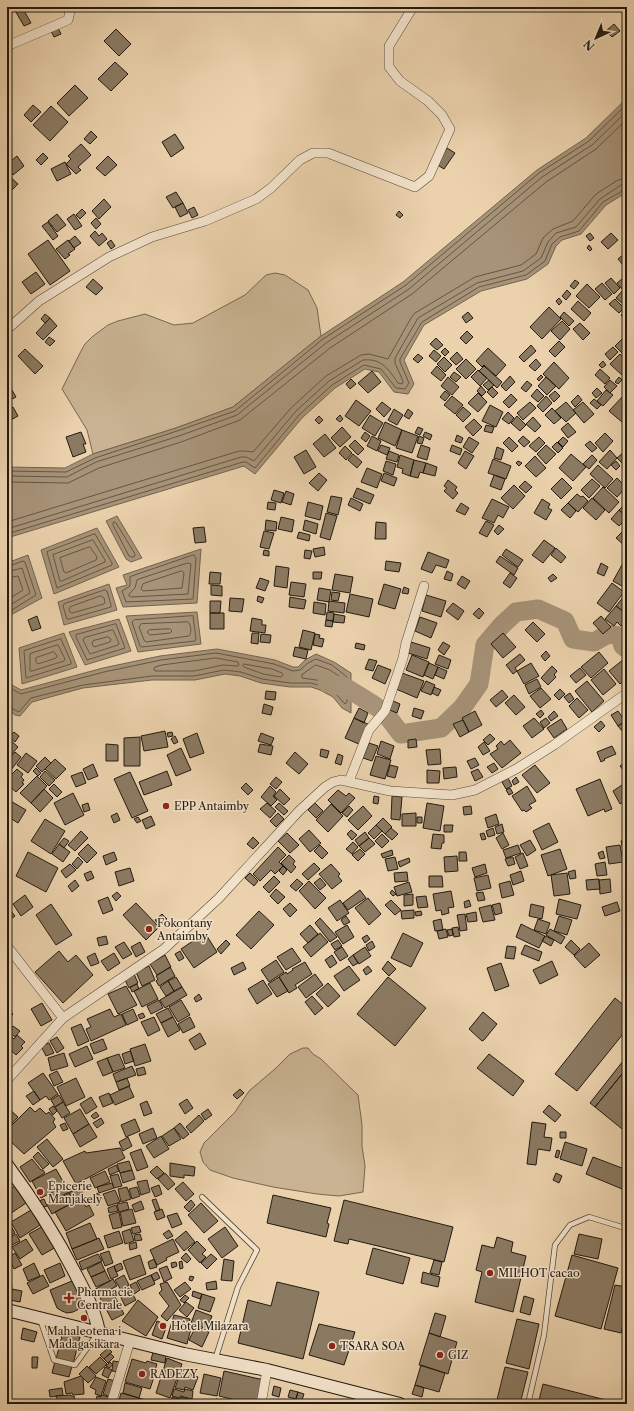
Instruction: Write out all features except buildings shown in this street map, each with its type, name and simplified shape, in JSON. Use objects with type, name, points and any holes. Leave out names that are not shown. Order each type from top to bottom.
[{"type":"main road","points":[[7,1165],[29,1194],[64,1250],[93,1307],[99,1332]]},
{"type":"main road","points":[[7,1310],[130,1341],[267,1370],[400,1404]]},
{"type":"street","points":[[7,46],[68,20],[72,7]]},
{"type":"street","points":[[7,328],[39,301],[109,257],[152,237],[205,221],[256,199],[271,188],[300,160],[313,153],[328,153],[415,186],[429,176],[450,129],[442,115],[428,100],[400,81],[389,67],[389,46],[413,7]]},
{"type":"street","points":[[349,782],[369,730],[384,712],[403,658],[406,643],[424,586]]},
{"type":"street","points":[[7,1080],[63,1018],[164,949],[219,898],[299,811],[325,787],[333,782],[341,780],[390,791],[446,795],[475,790],[516,769],[627,693]]},
{"type":"street","points":[[7,946],[63,1018]]},
{"type":"street","points":[[111,1404],[130,1341]]},
{"type":"street","points":[[261,1404],[267,1370]]},
{"type":"lane","points":[[202,1197],[257,1250],[238,1287],[216,1360]]},
{"type":"lane","points":[[528,1404],[544,1335],[554,1244],[570,1225],[589,1217],[625,1228]]},
{"type":"lane","points":[[40,1318],[54,1360],[75,1366],[99,1332]]},
{"type":"shaded area","points":[[275,273],[285,275],[308,290],[317,308],[321,336],[233,407],[176,428],[93,454],[87,430],[62,389],[85,344],[92,337],[108,325],[145,314],[174,325],[193,323],[245,295],[266,275]]},
{"type":"shaded area","points":[[303,1048],[308,1048],[313,1054],[321,1059],[358,1095],[365,1166],[363,1192],[339,1196],[273,1187],[233,1178],[210,1170],[203,1162],[200,1152],[204,1143],[235,1112],[249,1091],[290,1054]]},
{"type":"water","points":[[627,98],[627,192],[606,205],[581,234],[562,240],[556,246],[548,264],[527,279],[481,291],[424,325],[404,360],[414,384],[408,394],[394,392],[379,372],[365,369],[335,388],[302,418],[255,474],[244,466],[7,538],[7,467],[65,468],[93,454],[176,428],[233,407],[321,336],[403,282],[537,170],[586,138]]},
{"type":"water","points":[[117,516],[142,558],[131,562],[126,559],[106,521]]},
{"type":"water","points":[[97,528],[119,567],[54,594],[41,550]]},
{"type":"water","points":[[201,549],[197,603],[123,607],[116,588],[127,585],[123,575]]},
{"type":"water","points":[[28,555],[42,598],[7,617],[7,563]]},
{"type":"water","points":[[109,584],[117,610],[64,625],[58,602]]},
{"type":"water","points":[[197,612],[201,644],[138,652],[126,616]]},
{"type":"water","points":[[119,619],[131,651],[85,665],[69,632]]},
{"type":"water","points":[[64,633],[77,667],[22,684],[19,648]]},
{"type":"water","points":[[217,649],[275,660],[293,667],[298,667],[305,660],[316,654],[334,662],[351,673],[351,713],[342,708],[333,697],[311,687],[290,687],[261,683],[240,676],[225,674],[195,680],[152,680],[83,688],[32,702],[20,716],[15,715],[7,709],[7,685],[10,684],[21,690],[103,668],[160,656]]},
{"type":"waterway","points":[[327,683],[345,687],[371,703],[385,713],[401,734],[441,728],[462,708],[479,684],[485,645],[502,625],[516,612],[538,609],[565,621],[573,639],[594,642],[608,634],[620,636],[623,646],[627,649]]},
{"type":"place","name":"EPP Antaimby","points":[[166,806]]},
{"type":"place","name":"Fokontany Antaimby","points":[[149,929]]},
{"type":"place","name":"Épicerie Manjakely","points":[[40,1192]]},
{"type":"place","name":"MILHOT cacao","points":[[490,1273]]},
{"type":"place","name":"Pharmacie Centrale","points":[[69,1298]]},
{"type":"place","name":"Mahaleotena i Madagasikara","points":[[84,1318]]},
{"type":"place","name":"Hôtel Milazara","points":[[163,1326]]},
{"type":"place","name":"TSARA SOA","points":[[332,1346]]},
{"type":"place","name":"GIZ","points":[[440,1355]]},
{"type":"place","name":"RADEZY","points":[[142,1374]]}]
